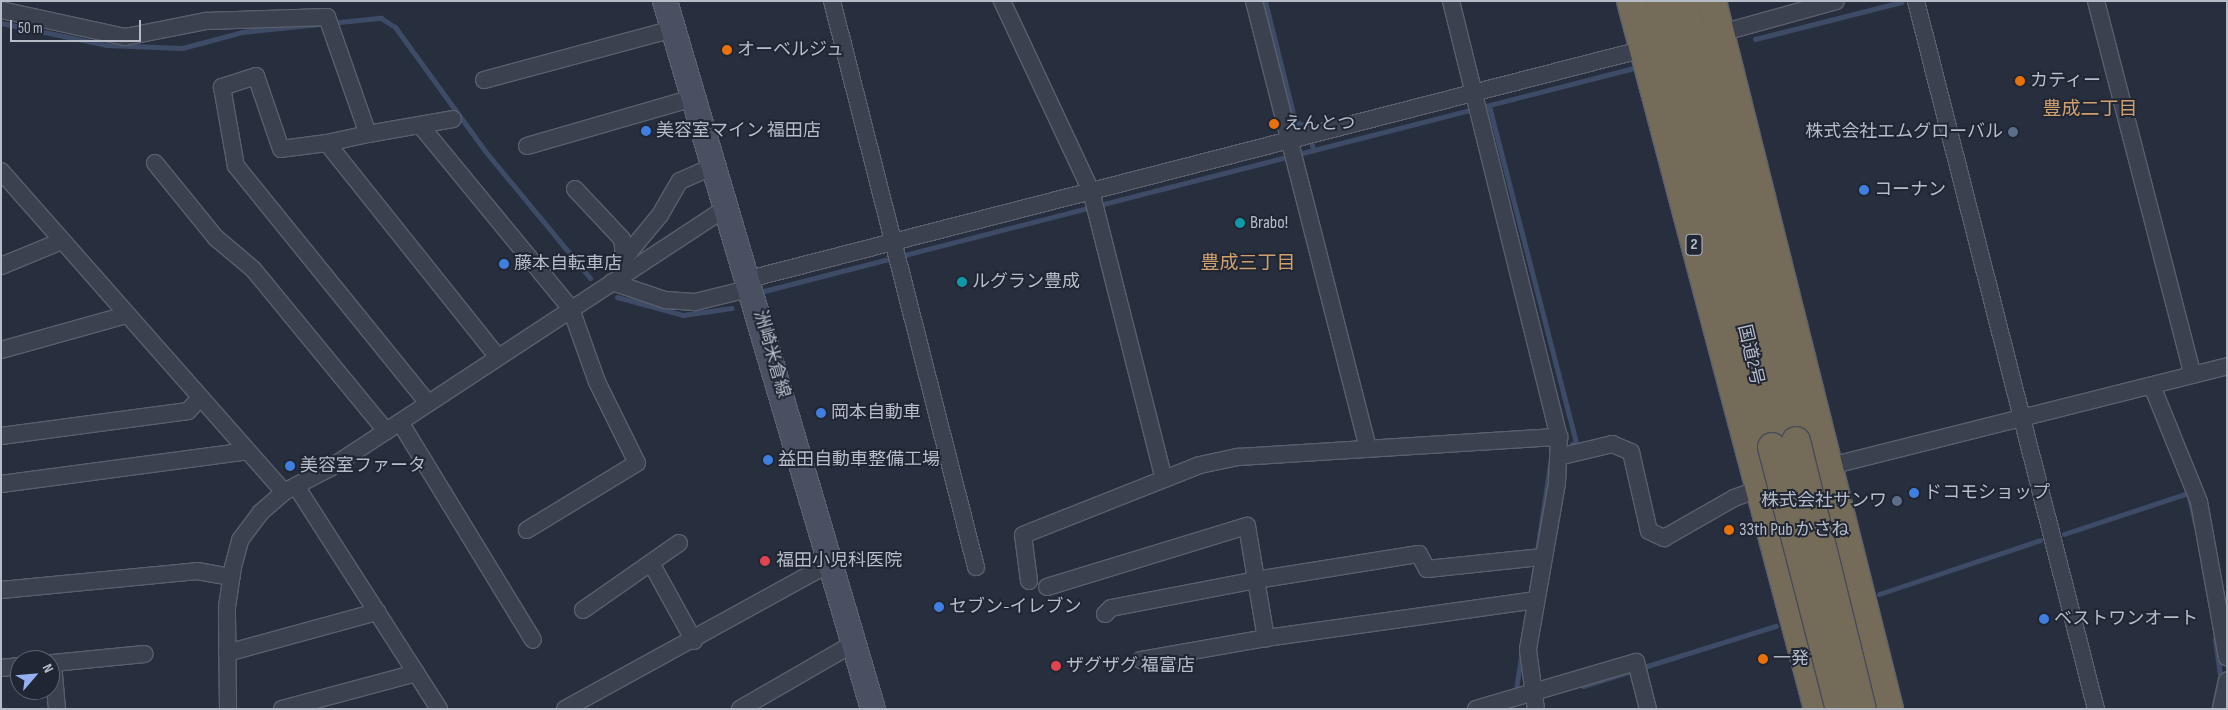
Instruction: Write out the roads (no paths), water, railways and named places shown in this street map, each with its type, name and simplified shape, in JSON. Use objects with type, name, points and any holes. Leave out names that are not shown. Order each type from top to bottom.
[{"type":"highway","name":"2","points":[[1631,1],[1640,50],[1760,488],[1818,709]]},
{"type":"highway","points":[[1643,1],[1695,201],[1742,319]]},
{"type":"highway","points":[[1712,1],[1889,709]]},
{"type":"highway","name":"国道2号","points":[[1678,2],[1742,319],[1784,444],[1862,709]]},
{"type":"highway","name":"国道2号","points":[[1678,2],[1784,444],[1840,709]]},
{"type":"main road","name":"洲崎米倉線","points":[[665,1],[856,642],[874,709]]},
{"type":"street","points":[[832,1],[976,567]]},
{"type":"street","points":[[1002,1],[1093,200],[1164,479]]},
{"type":"street","points":[[1254,1],[1299,144],[1368,448]]},
{"type":"street","points":[[1451,1],[1559,437],[1558,457],[1536,556],[1529,599],[1528,697]]},
{"type":"street","points":[[1721,33],[1836,1]]},
{"type":"street","points":[[1916,1],[2096,709]]},
{"type":"street","points":[[2096,1],[2193,375]]},
{"type":"street","points":[[1,10],[125,37],[206,21],[330,25],[368,134]]},
{"type":"street","points":[[484,80],[673,29]]},
{"type":"street","points":[[617,278],[665,300],[695,302],[750,283],[896,251],[1299,144],[1477,104],[1640,50]]},
{"type":"street","points":[[428,403],[236,166],[222,87],[256,76],[281,149],[328,143],[453,118]]},
{"type":"street","points":[[527,146],[693,98]]},
{"type":"street","points":[[420,125],[571,309],[597,382],[637,464],[527,530]]},
{"type":"street","points":[[328,143],[498,356]]},
{"type":"street","points":[[155,162],[216,238],[252,269],[386,431]]},
{"type":"street","points":[[617,278],[626,256],[660,215],[680,181],[714,166]]},
{"type":"street","points":[[1,171],[247,451],[290,489],[377,612],[439,709]]},
{"type":"street","points":[[575,189],[622,239],[626,256]]},
{"type":"street","points":[[228,709],[227,653],[231,577],[240,540],[260,513],[290,489],[400,422],[726,208]]},
{"type":"street","points":[[1,266],[62,241]]},
{"type":"street","points":[[1,350],[126,314]]},
{"type":"street","points":[[1558,457],[1612,444],[1630,452],[1649,531],[1664,538],[1734,498],[1828,466],[2022,419],[2227,366]]},
{"type":"street","points":[[2152,386],[2199,502],[2227,658]]},
{"type":"street","points":[[1,436],[188,411],[200,398]]},
{"type":"street","points":[[400,422],[533,640]]},
{"type":"street","points":[[1029,581],[1023,535],[1219,459],[1559,437]]},
{"type":"street","points":[[1,484],[247,451]]},
{"type":"street","points":[[1047,587],[1247,526],[1266,638]]},
{"type":"street","points":[[583,610],[679,543]]},
{"type":"street","points":[[1105,614],[1111,608],[1256,580],[1419,554],[1427,570],[1536,556]]},
{"type":"street","points":[[565,709],[694,641],[832,562]]},
{"type":"street","points":[[651,563],[694,641]]},
{"type":"street","points":[[1,590],[197,571],[231,577]]},
{"type":"street","points":[[1141,660],[1266,638],[1529,599]]},
{"type":"street","points":[[227,653],[377,612]]},
{"type":"street","points":[[740,709],[856,642]]},
{"type":"street","points":[[60,662],[145,654]]},
{"type":"street","points":[[1476,709],[1528,697],[1636,662],[1648,709]]},
{"type":"street","points":[[282,709],[416,673]]},
{"type":"street","points":[[2221,709],[2227,681]]},
{"type":"waterway","points":[[1265,1],[1295,121],[1308,128],[1313,150]]},
{"type":"waterway","points":[[1755,39],[1901,2]]},
{"type":"waterway","points":[[1,23],[106,45],[182,48],[242,32],[381,18],[395,27],[485,151],[590,278]]},
{"type":"waterway","points":[[764,291],[1634,68]]},
{"type":"waterway","points":[[1489,106],[1576,443],[1572,444]]},
{"type":"waterway","points":[[617,297],[683,315],[732,308]]},
{"type":"waterway","points":[[1515,696],[1552,450]]},
{"type":"waterway","points":[[2064,534],[2188,493],[2195,524]]},
{"type":"waterway","points":[[1879,594],[2040,540]]},
{"type":"waterway","points":[[1583,686],[1776,626]]},
{"type":"waterway","points":[[2213,709],[2220,675],[2215,638]]},
{"type":"place","name":"オーベルジュ","points":[[727,50]]},
{"type":"place","name":"カティー","points":[[2020,81]]},
{"type":"place","name":"えんとつ","points":[[1274,124]]},
{"type":"place","name":"美容室マイン 福田店","points":[[646,131]]},
{"type":"place","name":"株式会社エムグローバル","points":[[2013,132]]},
{"type":"place","name":"コーナン","points":[[1864,190]]},
{"type":"place","name":"Brabo!","points":[[1240,223]]},
{"type":"place","name":"藤本自転車店","points":[[504,264]]},
{"type":"place","name":"ルグラン豊成","points":[[962,282]]},
{"type":"place","name":"岡本自動車","points":[[821,413]]},
{"type":"place","name":"益田自動車整備工場","points":[[768,460]]},
{"type":"place","name":"美容室ファータ","points":[[290,466]]},
{"type":"place","name":"ドコモショップ","points":[[1914,493]]},
{"type":"place","name":"株式会社サンワ","points":[[1897,501]]},
{"type":"place","name":"33th Pub かさね","points":[[1729,530]]},
{"type":"place","name":"福田小児科医院","points":[[765,561]]},
{"type":"place","name":"セブン-イレブン","points":[[939,607]]},
{"type":"place","name":"ベストワンオート","points":[[2044,619]]},
{"type":"place","name":"一発","points":[[1763,659]]},
{"type":"place","name":"ザグザグ 福富店","points":[[1056,666]]},
{"type":"district","name":"豊成二丁目","points":[[2090,110]]},
{"type":"district","name":"豊成三丁目","points":[[1248,264]]}]
